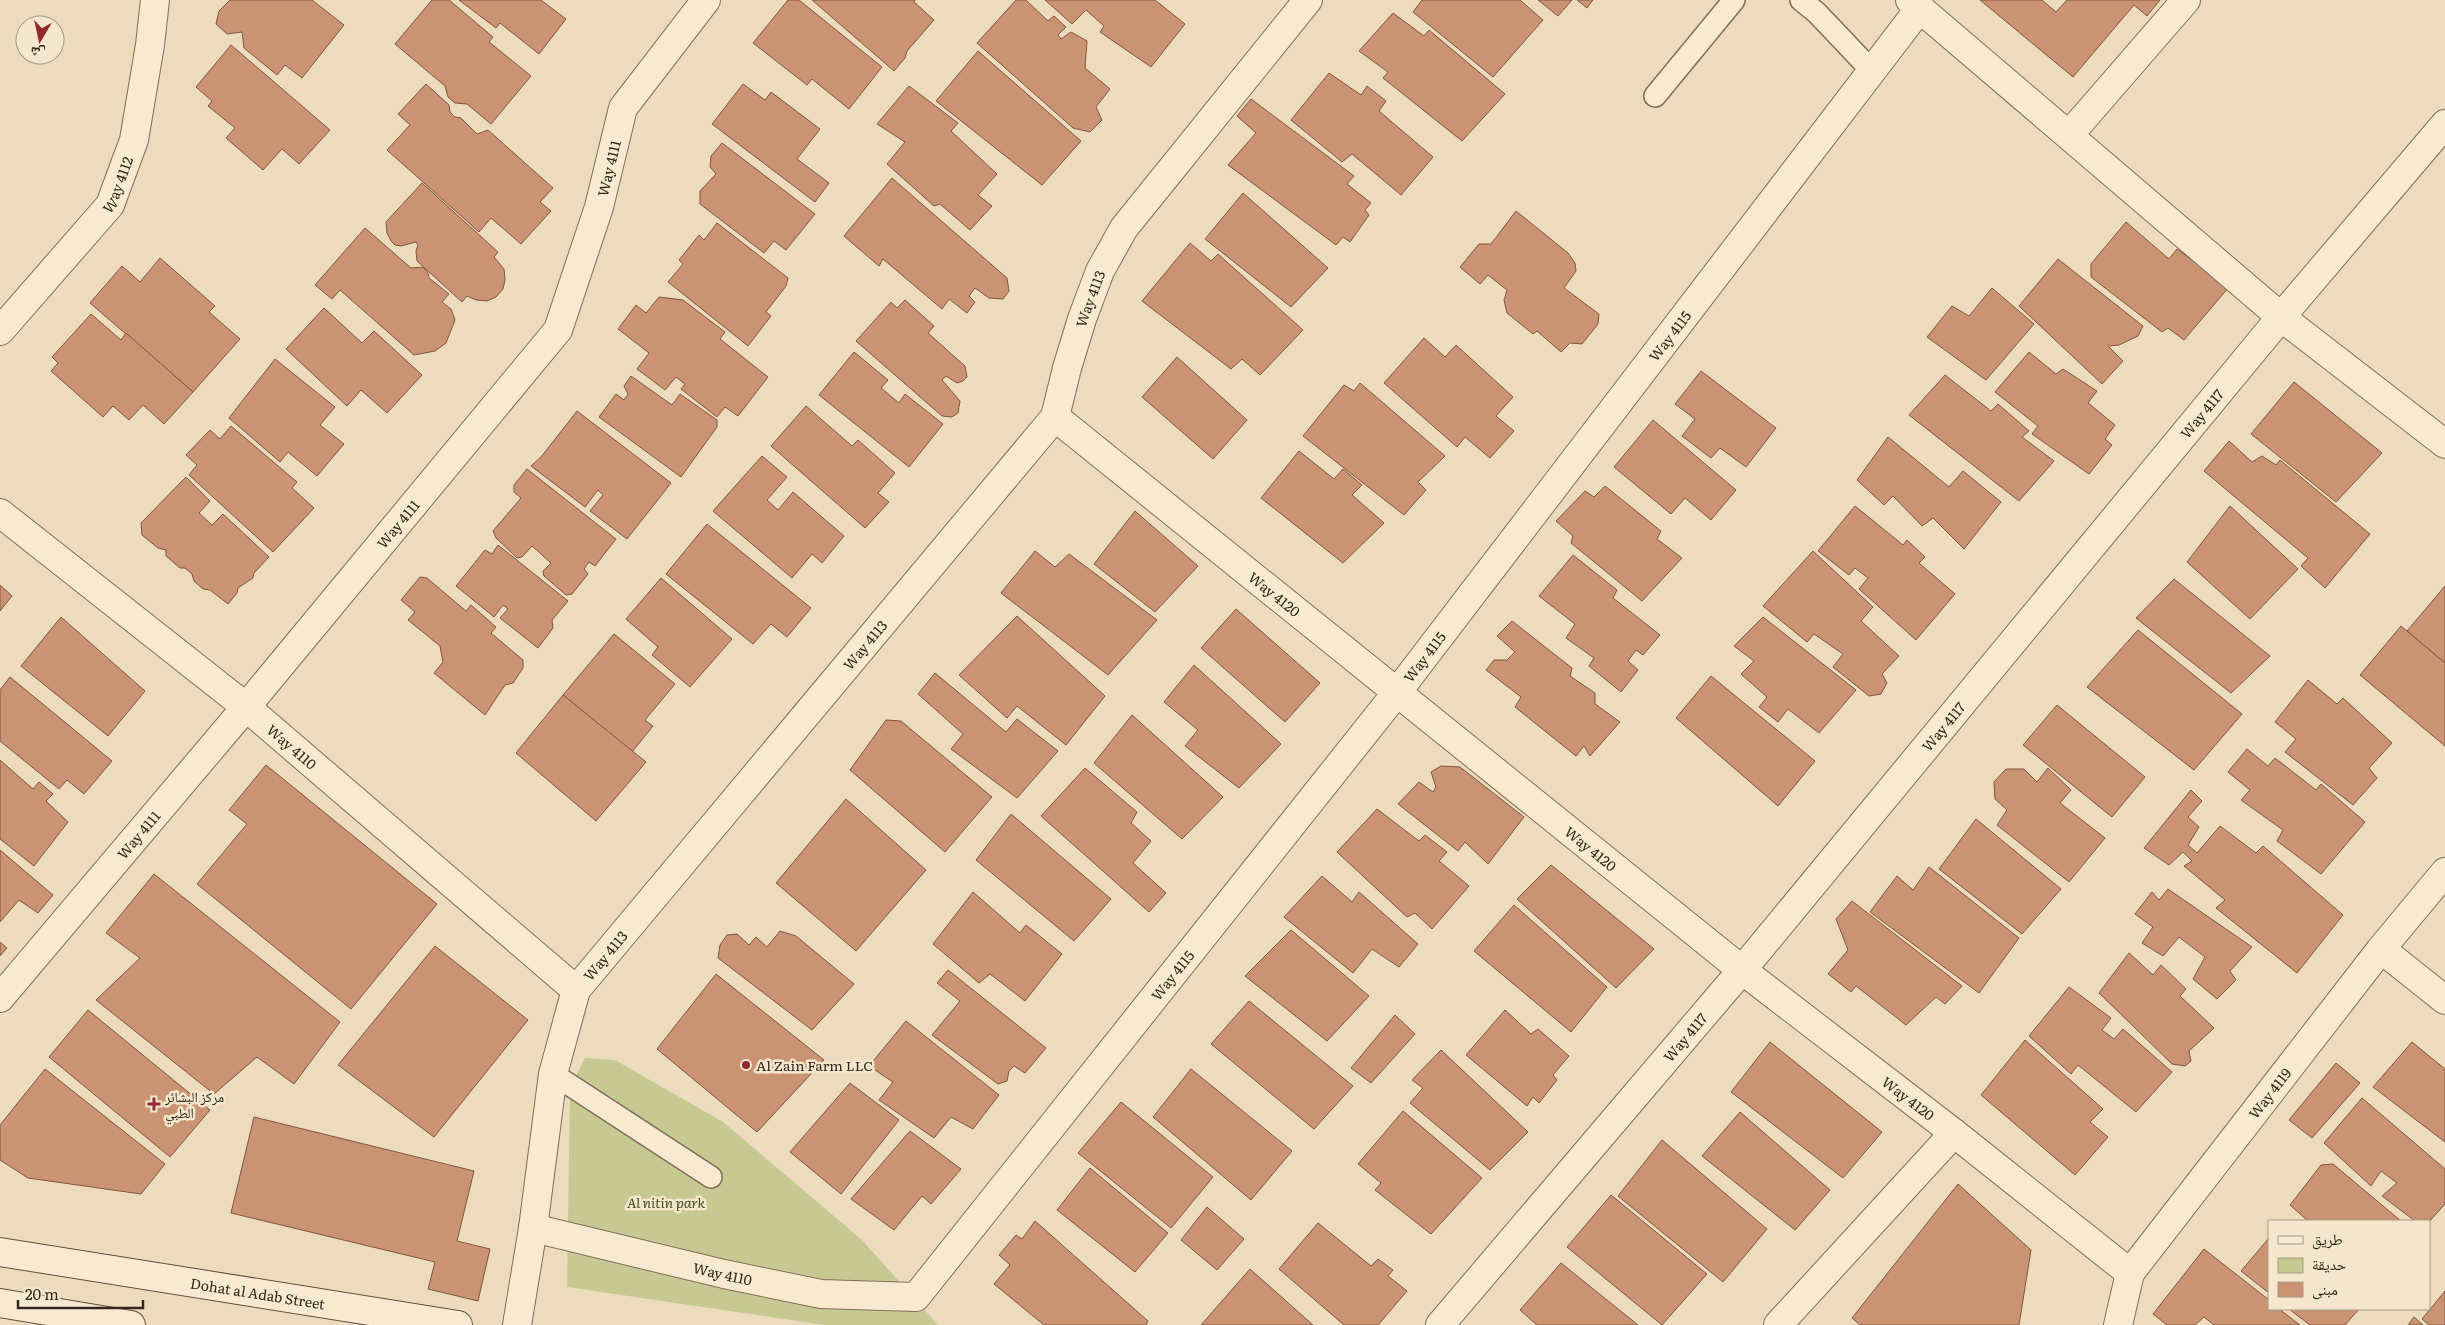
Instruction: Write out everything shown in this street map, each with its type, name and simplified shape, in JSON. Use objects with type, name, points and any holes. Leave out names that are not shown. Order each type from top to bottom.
[{"type":"street","name":"Way 4112","points":[[0,331],[110,205],[134,140],[150,45],[155,0]]},
{"type":"street","name":"Way 4111","points":[[0,998],[246,707],[558,330],[599,207],[623,108],[706,0]]},
{"type":"street","name":"Way 4113","points":[[517,1325],[533,1228],[553,1074],[576,990],[1056,418],[1066,368],[1082,318],[1100,272],[1124,228],[1308,0]]},
{"type":"street","points":[[2068,135],[2186,0]]},
{"type":"street","name":"Way 4115","points":[[916,1297],[1398,691],[1871,70],[1915,4]]},
{"type":"street","points":[[1915,4],[2281,317],[2445,444]]},
{"type":"street","name":"Way 4117","points":[[1440,1325],[1742,970],[2281,317],[2445,124]]},
{"type":"street","name":"Way 4120","points":[[1056,418],[1398,691],[1742,970],[1954,1133],[2130,1273]]},
{"type":"street","name":"Way 4110","points":[[0,512],[246,707],[576,990]]},
{"type":"street","name":"Way 4119","points":[[2118,1325],[2130,1273],[2382,949],[2445,872]]},
{"type":"street","points":[[2382,949],[2445,1000]]},
{"type":"street","points":[[1778,1325],[1954,1133]]},
{"type":"street","name":"Way 4110","points":[[533,1228],[724,1274],[821,1294],[916,1297]]},
{"type":"street","name":"Dohat al Adab Street","points":[[0,1252],[458,1325]]},
{"type":"street","points":[[0,1304],[131,1325]]},
{"type":"lane","points":[[1655,96],[1734,0]]},
{"type":"lane","points":[[1801,0],[1817,13],[1871,70]]},
{"type":"lane","points":[[553,1074],[711,1177]]},
{"type":"green space","name":"Al nitin park","points":[[585,1058],[615,1060],[723,1122],[862,1240],[938,1325],[825,1325],[567,1287],[570,1087]]},
{"type":"building","points":[[230,0],[312,0],[344,25],[302,78],[285,65],[277,75],[244,48],[242,32],[227,34],[216,24],[219,11]]},
{"type":"building","points":[[432,0],[449,0],[493,37],[489,42],[531,76],[491,124],[467,104],[455,103],[448,97],[445,86],[395,44]]},
{"type":"building","points":[[459,0],[541,0],[566,19],[539,54],[500,23],[496,28]]},
{"type":"building","points":[[788,0],[799,0],[882,67],[849,109],[812,79],[807,85],[753,43]]},
{"type":"building","points":[[812,0],[915,0],[914,2],[934,20],[907,51],[905,58],[894,71]]},
{"type":"building","points":[[1016,0],[1026,0],[1048,21],[1054,16],[1066,27],[1058,35],[1061,39],[1071,32],[1087,41],[1085,68],[1110,89],[1096,107],[1102,120],[1090,132],[1073,128],[977,43]]},
{"type":"building","points":[[1045,0],[1155,0],[1185,24],[1151,67],[1100,32],[1104,26],[1086,10],[1072,24]]},
{"type":"building","points":[[1422,0],[1520,0],[1543,20],[1493,77],[1413,12]]},
{"type":"building","points":[[1538,0],[1572,0],[1558,16]]},
{"type":"building","points":[[1577,0],[1593,0],[1587,8]]},
{"type":"building","points":[[1980,0],[2042,0],[2056,12],[2067,0],[2160,0],[2147,16],[2134,5],[2073,77]]},
{"type":"building","points":[[1393,13],[1424,36],[1429,30],[1505,94],[1462,141],[1383,78],[1388,72],[1359,51]]},
{"type":"building","points":[[231,45],[330,130],[299,164],[282,149],[263,170],[226,138],[235,128],[208,106],[212,101],[196,87]]},
{"type":"building","points":[[978,51],[1081,141],[1042,185],[936,101]]},
{"type":"building","points":[[1329,73],[1361,95],[1367,86],[1386,101],[1379,111],[1433,157],[1401,195],[1352,154],[1342,162],[1291,120]]},
{"type":"building","points":[[426,84],[449,105],[450,112],[455,117],[461,118],[477,134],[488,130],[553,188],[540,202],[551,211],[521,244],[491,218],[479,232],[387,150],[410,125],[398,114]]},
{"type":"building","points":[[743,84],[765,100],[771,92],[820,129],[797,159],[829,183],[815,202],[712,124]]},
{"type":"building","points":[[909,86],[958,123],[951,131],[997,174],[978,195],[992,206],[970,230],[940,204],[934,206],[887,164],[905,142],[877,124]]},
{"type":"building","points":[[1251,99],[1354,176],[1347,184],[1371,203],[1365,210],[1369,215],[1350,242],[1343,237],[1336,245],[1228,165],[1256,133],[1237,116]]},
{"type":"building","points":[[722,143],[815,214],[786,250],[774,241],[764,253],[700,204],[700,191],[716,174],[710,167],[711,156]]},
{"type":"building","points":[[892,178],[1007,278],[1009,291],[1003,299],[989,298],[975,288],[969,296],[975,302],[967,313],[949,299],[942,309],[883,259],[879,266],[844,236]]},
{"type":"building","points":[[422,183],[498,252],[494,257],[504,269],[505,280],[503,289],[496,297],[487,301],[476,300],[467,296],[462,302],[417,261],[416,251],[418,245],[416,242],[401,246],[395,245],[391,241],[387,233],[386,222]]},
{"type":"building","points":[[1243,193],[1328,268],[1291,307],[1205,239]]},
{"type":"building","points":[[1516,211],[1568,253],[1575,263],[1576,271],[1564,288],[1599,314],[1598,324],[1582,344],[1570,343],[1561,352],[1537,331],[1533,334],[1507,313],[1504,300],[1507,290],[1488,275],[1480,284],[1460,267],[1479,244],[1491,244]]},
{"type":"building","points":[[2126,222],[2169,259],[2177,249],[2229,287],[2184,340],[2168,328],[2162,332],[2091,277],[2091,264]]},
{"type":"building","points":[[717,223],[788,278],[786,286],[766,312],[771,316],[748,346],[668,282],[683,264],[679,260],[699,235],[704,240]]},
{"type":"building","points":[[365,228],[411,268],[423,267],[428,273],[429,278],[449,294],[442,302],[451,309],[455,320],[446,343],[435,351],[414,355],[340,290],[332,299],[315,285]]},
{"type":"building","points":[[1190,243],[1211,261],[1218,254],[1303,330],[1260,375],[1242,359],[1231,369],[1142,301]]},
{"type":"building","points":[[160,258],[215,306],[209,312],[240,339],[193,392],[90,303],[122,266],[140,282]]},
{"type":"building","points":[[2058,259],[2143,326],[2138,336],[2119,345],[2108,346],[2123,361],[2102,384],[2019,306]]},
{"type":"building","points":[[1992,288],[2034,324],[1986,380],[1927,337],[1952,306],[1969,316]]},
{"type":"building","points":[[659,297],[683,300],[725,332],[720,339],[768,377],[738,416],[725,407],[717,417],[681,389],[685,384],[676,377],[665,390],[637,369],[649,353],[618,329],[636,305],[646,313]]},
{"type":"building","points":[[905,300],[934,326],[928,333],[965,366],[967,377],[963,381],[957,383],[946,376],[942,380],[960,401],[958,413],[952,417],[942,416],[856,341],[891,302],[897,308]]},
{"type":"building","points":[[324,308],[362,343],[374,331],[422,375],[387,413],[361,390],[347,406],[286,349]]},
{"type":"building","points":[[91,314],[121,340],[126,333],[193,392],[164,424],[143,405],[129,420],[113,406],[103,417],[51,371],[58,363],[52,357]]},
{"type":"building","points":[[1424,338],[1445,357],[1456,345],[1513,397],[1496,416],[1514,431],[1490,458],[1465,437],[1457,447],[1384,383]]},
{"type":"building","points":[[854,352],[888,380],[881,388],[899,403],[905,394],[943,424],[909,467],[819,395]]},
{"type":"building","points":[[2029,352],[2056,374],[2063,369],[2097,391],[2088,403],[2115,425],[2105,439],[2112,445],[2089,474],[2032,434],[2038,426],[1995,392]]},
{"type":"building","points":[[1177,357],[1247,420],[1213,459],[1142,397]]},
{"type":"building","points":[[275,359],[335,407],[320,425],[344,444],[317,476],[288,452],[280,462],[229,418]]},
{"type":"building","points":[[1701,371],[1776,428],[1746,467],[1720,448],[1711,458],[1682,436],[1695,419],[1675,404]]},
{"type":"building","points":[[1945,375],[1991,411],[1998,404],[2029,431],[2022,437],[2054,461],[2019,501],[1909,415]]},
{"type":"building","points":[[631,376],[672,405],[680,394],[717,420],[717,427],[681,477],[599,417],[616,394],[624,400],[628,394],[624,386]]},
{"type":"building","points":[[2294,382],[2382,453],[2336,502],[2251,434]]},
{"type":"building","points":[[1360,383],[1445,456],[1418,482],[1426,490],[1404,515],[1303,436],[1344,385],[1354,391]]},
{"type":"building","points":[[806,406],[852,446],[858,440],[895,473],[878,493],[889,502],[865,528],[771,446]]},
{"type":"building","points":[[577,411],[671,483],[627,539],[590,511],[603,495],[598,490],[585,507],[531,466],[541,457]]},
{"type":"building","points":[[1653,420],[1736,490],[1711,520],[1685,498],[1671,514],[1614,467]]},
{"type":"building","points":[[231,426],[297,482],[292,488],[314,508],[273,552],[189,475],[197,465],[186,455],[210,430],[220,439]]},
{"type":"building","points":[[1888,437],[1949,487],[1963,471],[2001,502],[1964,549],[1933,518],[1922,526],[1893,496],[1884,505],[1857,480]]},
{"type":"building","points":[[2229,441],[2252,462],[2262,456],[2276,465],[2280,460],[2370,534],[2325,588],[2301,566],[2308,558],[2204,471]]},
{"type":"building","points":[[1299,451],[1334,479],[1343,469],[1362,485],[1352,495],[1384,523],[1343,563],[1261,498]]},
{"type":"building","points":[[762,456],[787,477],[767,500],[778,510],[793,492],[844,536],[822,563],[812,554],[792,578],[713,511]]},
{"type":"building","points":[[527,469],[616,539],[595,566],[589,562],[584,569],[588,574],[572,594],[566,595],[544,576],[543,571],[551,563],[532,546],[522,557],[517,558],[496,538],[493,531],[521,498],[514,492],[514,485]]},
{"type":"building","points":[[186,477],[210,501],[199,513],[212,525],[223,514],[269,557],[254,573],[253,578],[238,588],[237,593],[228,604],[210,590],[203,589],[194,581],[192,574],[185,568],[180,568],[166,556],[166,550],[158,548],[142,535],[141,523]]},
{"type":"building","points":[[1605,486],[1661,531],[1657,539],[1682,558],[1642,601],[1571,543],[1573,536],[1556,521],[1585,491],[1594,497]]},
{"type":"building","points":[[1855,506],[1903,545],[1907,540],[1925,557],[1919,563],[1955,594],[1916,640],[1859,589],[1868,578],[1855,568],[1849,575],[1818,551]]},
{"type":"building","points":[[2230,506],[2298,569],[2250,619],[2187,562]]},
{"type":"building","points":[[1135,511],[1198,566],[1155,612],[1094,564]]},
{"type":"building","points":[[707,524],[811,608],[787,637],[771,624],[753,644],[666,574]]},
{"type":"building","points":[[498,545],[568,601],[552,620],[553,628],[538,648],[500,618],[508,609],[503,605],[494,617],[456,586],[485,550],[492,554]]},
{"type":"building","points":[[1035,551],[1055,567],[1069,554],[1157,620],[1108,675],[1001,593]]},
{"type":"building","points":[[1813,551],[1873,607],[1861,621],[1899,656],[1882,674],[1887,683],[1881,694],[1869,696],[1833,667],[1843,654],[1814,634],[1807,642],[1763,606]]},
{"type":"building","points":[[1573,555],[1617,590],[1613,598],[1660,635],[1643,655],[1636,650],[1628,661],[1638,670],[1621,692],[1589,666],[1594,658],[1566,638],[1575,624],[1539,596]]},
{"type":"building","points":[[420,577],[427,578],[466,611],[471,605],[496,627],[491,633],[523,660],[523,668],[513,683],[505,685],[485,715],[434,673],[443,662],[440,646],[408,620],[415,612],[401,600]]},
{"type":"building","points":[[661,578],[732,639],[690,687],[652,655],[658,647],[626,619]]},
{"type":"building","points":[[2174,579],[2270,656],[2231,693],[2136,618]]},
{"type":"building","points":[[0,585],[12,596],[0,611]]},
{"type":"building","points":[[2445,586],[2445,663],[2407,631]]},
{"type":"building","points":[[1236,609],[1320,683],[1285,722],[1201,648]]},
{"type":"building","points":[[1017,616],[1105,696],[1066,745],[1017,706],[1007,718],[959,675]]},
{"type":"building","points":[[61,617],[145,691],[108,736],[21,666]]},
{"type":"building","points":[[1763,617],[1856,690],[1819,733],[1788,709],[1778,722],[1759,707],[1767,697],[1741,674],[1754,661],[1734,646]]},
{"type":"building","points":[[1512,621],[1572,668],[1570,676],[1595,693],[1595,704],[1620,722],[1590,756],[1584,746],[1576,756],[1515,707],[1521,697],[1486,670],[1494,660],[1507,660],[1515,652],[1497,636]]},
{"type":"building","points":[[2401,626],[2445,663],[2445,746],[2360,675]]},
{"type":"building","points":[[2138,630],[2242,714],[2194,770],[2087,687]]},
{"type":"building","points":[[614,634],[675,684],[645,720],[653,726],[632,752],[563,695]]},
{"type":"building","points":[[1194,665],[1281,744],[1239,788],[1185,746],[1198,730],[1164,702]]},
{"type":"building","points":[[935,673],[1006,732],[1017,719],[1058,751],[1017,798],[951,749],[963,734],[918,694]]},
{"type":"building","points":[[1711,676],[1815,761],[1778,806],[1676,718]]},
{"type":"building","points":[[10,677],[112,761],[84,794],[67,780],[59,789],[0,741],[0,690]]},
{"type":"building","points":[[2308,680],[2337,704],[2343,698],[2392,743],[2369,768],[2377,778],[2353,805],[2285,752],[2296,739],[2275,722]]},
{"type":"building","points":[[563,695],[646,762],[596,821],[516,753]]},
{"type":"building","points":[[2057,705],[2145,777],[2112,817],[2023,745]]},
{"type":"building","points":[[1132,715],[1223,797],[1182,839],[1094,763]]},
{"type":"building","points":[[886,720],[901,721],[992,797],[945,852],[850,770]]},
{"type":"building","points":[[2247,749],[2268,766],[2275,758],[2316,790],[2321,784],[2365,822],[2321,874],[2277,841],[2283,830],[2241,800],[2250,790],[2228,772]]},
{"type":"building","points":[[0,760],[33,789],[39,782],[53,794],[46,801],[68,822],[34,866],[0,839]]},
{"type":"building","points":[[266,765],[437,904],[351,1009],[197,884],[247,824],[229,810]]},
{"type":"building","points":[[1441,766],[1460,767],[1524,817],[1488,864],[1465,842],[1458,851],[1398,804],[1419,782],[1433,792],[1436,787],[1431,772]]},
{"type":"building","points":[[1085,768],[1137,812],[1131,823],[1151,841],[1133,863],[1166,893],[1149,912],[1041,816]]},
{"type":"building","points":[[2048,768],[2071,790],[2060,803],[2105,838],[2069,882],[1997,825],[2007,810],[1995,799],[1994,782],[2006,769],[2024,769],[2037,782]]},
{"type":"building","points":[[2191,790],[2202,801],[2188,817],[2199,827],[2188,845],[2197,853],[2220,826],[2256,853],[2263,846],[2343,915],[2297,973],[2216,908],[2225,900],[2184,866],[2192,861],[2183,852],[2169,865],[2144,848]]},
{"type":"building","points":[[846,799],[926,870],[856,951],[776,883]]},
{"type":"building","points":[[1377,809],[1419,841],[1425,835],[1447,852],[1439,861],[1469,886],[1432,929],[1415,913],[1407,917],[1337,852]]},
{"type":"building","points":[[1011,814],[1111,899],[1074,941],[976,860]]},
{"type":"building","points":[[1976,819],[2061,889],[2022,934],[1939,869]]},
{"type":"building","points":[[0,850],[53,895],[38,913],[19,900],[0,922]]},
{"type":"building","points":[[1551,865],[1654,949],[1616,988],[1517,899]]},
{"type":"building","points":[[1929,867],[2019,938],[1979,993],[1870,912],[1897,876],[1913,890]]},
{"type":"building","points":[[154,874],[340,1022],[294,1084],[257,1057],[214,1094],[96,1000],[140,958],[106,933]]},
{"type":"building","points":[[1322,876],[1352,902],[1359,892],[1418,944],[1399,967],[1372,949],[1353,973],[1284,917]]},
{"type":"building","points":[[2168,889],[2252,947],[2230,971],[2236,980],[2217,999],[2193,979],[2205,957],[2179,937],[2163,956],[2142,943],[2153,927],[2135,914],[2152,892],[2159,900]]},
{"type":"building","points":[[973,892],[1020,933],[1026,925],[1062,954],[1025,1001],[990,974],[979,983],[933,944]]},
{"type":"building","points":[[1852,901],[1962,986],[1945,1004],[1936,997],[1906,1025],[1856,986],[1851,992],[1828,974],[1848,950],[1836,919]]},
{"type":"building","points":[[1514,905],[1607,987],[1571,1032],[1474,951]]},
{"type":"building","points":[[1291,930],[1369,996],[1327,1041],[1245,976]]},
{"type":"building","points":[[780,931],[796,936],[854,984],[812,1030],[718,958],[720,945],[727,935],[737,934],[749,945],[756,937],[767,947]]},
{"type":"building","points":[[0,942],[7,948],[0,956]]},
{"type":"building","points":[[435,946],[528,1020],[434,1137],[338,1065]]},
{"type":"building","points":[[2129,953],[2153,975],[2161,965],[2186,989],[2180,996],[2214,1028],[2189,1051],[2191,1061],[2185,1066],[2172,1064],[2099,993]]},
{"type":"building","points":[[948,970],[1046,1048],[1025,1073],[1014,1066],[1009,1071],[1007,1081],[998,1084],[932,1035],[960,1001],[937,983]]},
{"type":"building","points":[[716,974],[824,1060],[757,1132],[657,1049]]},
{"type":"building","points":[[2069,987],[2111,1018],[2102,1030],[2114,1039],[2123,1029],[2172,1072],[2136,1112],[2078,1065],[2071,1074],[2029,1036]]},
{"type":"building","points":[[1249,1001],[1353,1086],[1314,1129],[1211,1044]]},
{"type":"building","points":[[88,1010],[210,1110],[170,1157],[49,1057]]},
{"type":"building","points":[[1505,1010],[1531,1034],[1538,1029],[1569,1056],[1553,1075],[1557,1080],[1539,1103],[1533,1097],[1527,1106],[1466,1055]]},
{"type":"building","points":[[1395,1015],[1415,1034],[1371,1083],[1351,1068]]},
{"type":"building","points":[[906,1021],[999,1095],[973,1129],[951,1117],[934,1138],[879,1100],[893,1082],[869,1066]]},
{"type":"building","points":[[2025,1040],[2103,1109],[2090,1122],[2108,1137],[2075,1175],[1981,1095]]},
{"type":"building","points":[[1770,1042],[1882,1132],[1843,1178],[1731,1092]]},
{"type":"building","points":[[2412,1042],[2445,1069],[2445,1142],[2373,1087]]},
{"type":"building","points":[[1441,1050],[1528,1132],[1490,1170],[1410,1103],[1423,1088],[1412,1080]]},
{"type":"building","points":[[2336,1063],[2360,1083],[2312,1138],[2289,1120]]},
{"type":"building","points":[[45,1069],[165,1164],[141,1194],[28,1178],[0,1160],[0,1125]]},
{"type":"building","points":[[1191,1069],[1292,1151],[1251,1200],[1153,1117]]},
{"type":"building","points":[[850,1083],[899,1120],[841,1194],[790,1152]]},
{"type":"building","points":[[2362,1098],[2445,1169],[2445,1204],[2430,1221],[2414,1220],[2382,1196],[2397,1183],[2381,1171],[2371,1186],[2324,1143]]},
{"type":"building","points":[[1121,1102],[1213,1177],[1171,1228],[1078,1153]]},
{"type":"building","points":[[1403,1111],[1482,1178],[1431,1234],[1375,1190],[1381,1183],[1358,1164]]},
{"type":"building","points":[[1740,1112],[1830,1190],[1795,1230],[1702,1156]]},
{"type":"building","points":[[254,1117],[474,1171],[457,1241],[490,1249],[478,1301],[428,1289],[435,1262],[231,1213]]},
{"type":"building","points":[[910,1131],[961,1169],[931,1204],[922,1196],[894,1230],[851,1199]]},
{"type":"building","points":[[1662,1140],[1767,1229],[1723,1282],[1618,1196]]},
{"type":"building","points":[[2333,1164],[2400,1220],[2307,1220],[2290,1205],[2321,1165]]},
{"type":"building","points":[[1090,1168],[1168,1233],[1135,1272],[1057,1210]]},
{"type":"building","points":[[1958,1184],[2031,1250],[2019,1325],[1860,1325],[1852,1318]]},
{"type":"building","points":[[1611,1195],[1707,1274],[1662,1325],[1567,1247]]},
{"type":"building","points":[[1207,1207],[1244,1239],[1217,1270],[1181,1240]]},
{"type":"building","points":[[1035,1221],[1148,1321],[1146,1325],[1044,1325],[994,1284],[1010,1265],[999,1255],[1016,1235],[1022,1239]]},
{"type":"building","points":[[1318,1223],[1371,1266],[1378,1259],[1393,1270],[1388,1276],[1407,1291],[1378,1325],[1344,1325],[1279,1269]]},
{"type":"building","points":[[2268,1239],[2268,1292],[2241,1271]]},
{"type":"building","points":[[2204,1249],[2268,1299],[2268,1310],[2280,1310],[2300,1325],[2214,1325],[2204,1317],[2195,1325],[2167,1325],[2153,1314]]},
{"type":"building","points":[[1561,1263],[1638,1325],[1537,1325],[1520,1310]]},
{"type":"building","points":[[1250,1269],[1313,1325],[1201,1325]]},
{"type":"building","points":[[2445,1291],[2445,1325],[2429,1325],[2422,1319]]},
{"type":"building","points":[[2290,1310],[2358,1310],[2345,1325],[2310,1325]]},
{"type":"building","points":[[2414,1317],[2423,1325],[2408,1325]]},
{"type":"place","name":"Al Zain Farm LLC","points":[[746,1065]]},
{"type":"place","name":"مركز البشائر الطبي","points":[[154,1104]]}]
